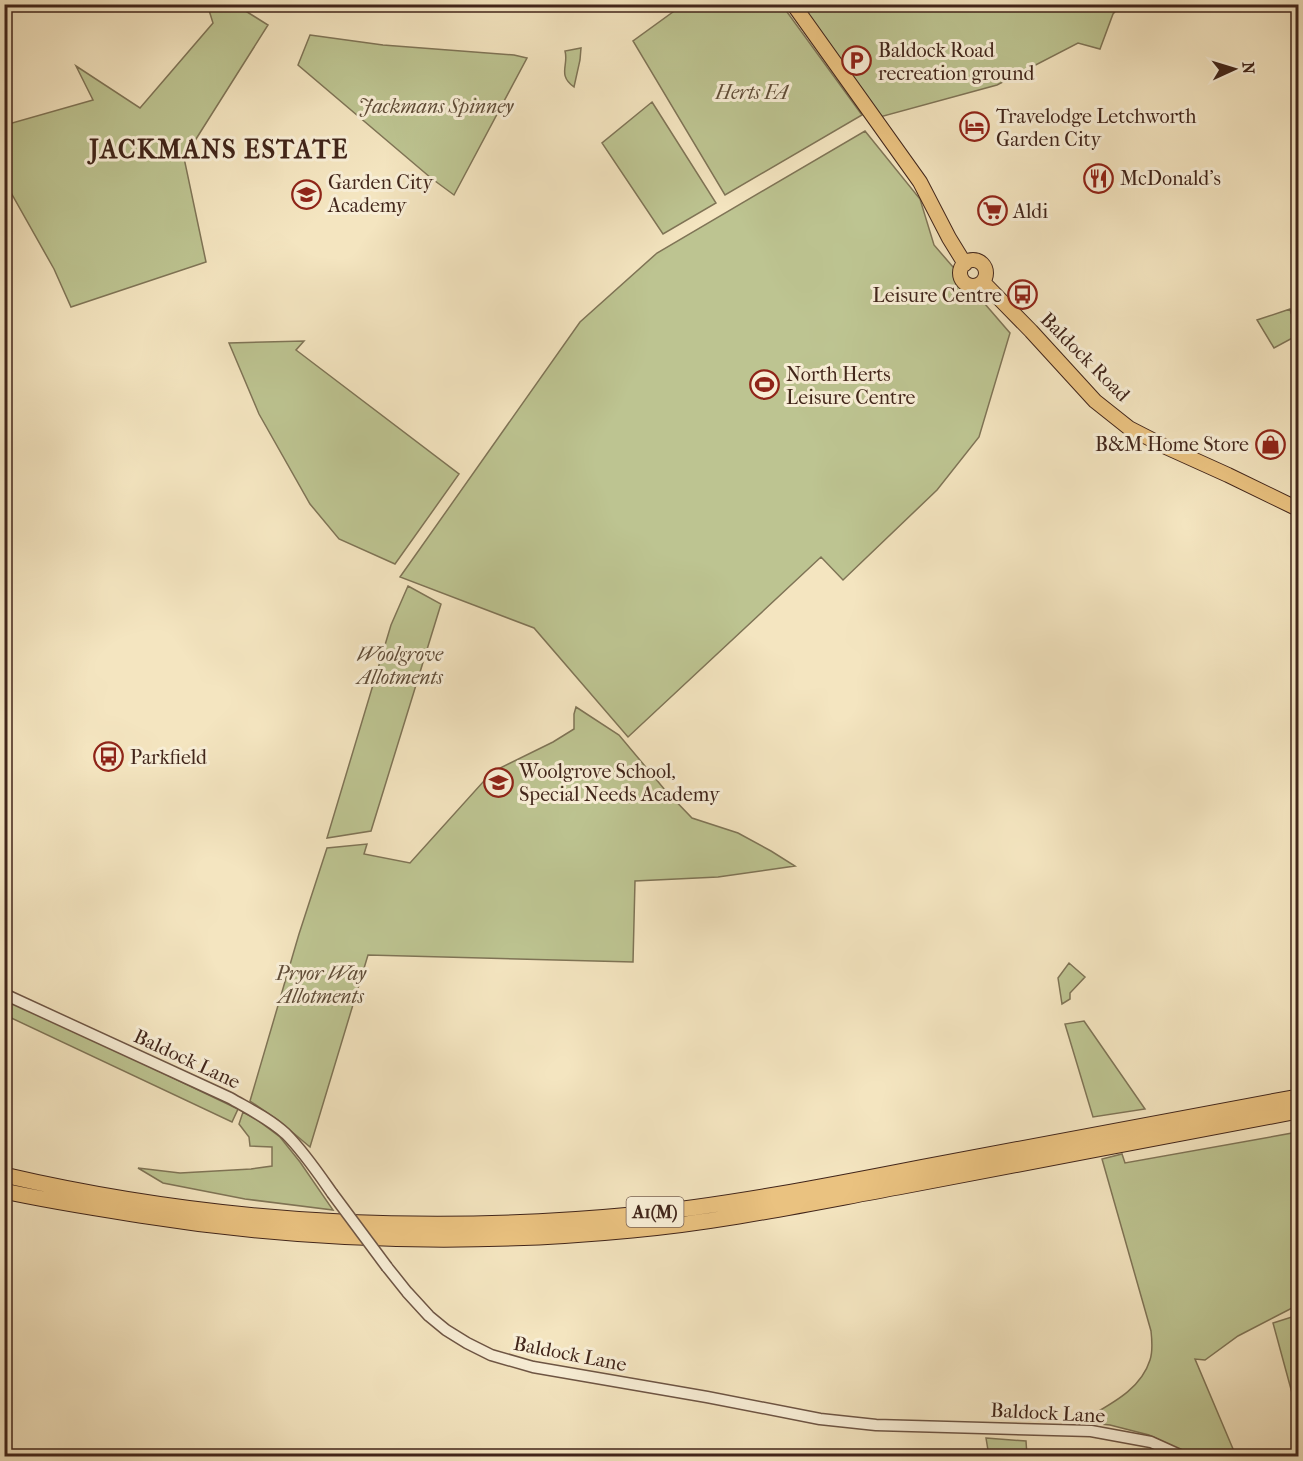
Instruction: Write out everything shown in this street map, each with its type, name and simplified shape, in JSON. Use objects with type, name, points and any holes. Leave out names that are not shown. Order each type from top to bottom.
[{"type":"highway","name":"A1(M)","points":[[4,1175],[118,1198],[269,1217],[407,1224],[478,1225],[547,1221],[686,1209],[777,1195],[1299,1097]]},
{"type":"highway","name":"A1(M)","points":[[4,1191],[175,1221],[303,1234],[357,1238],[433,1239],[583,1234],[634,1230],[754,1214],[1299,1111]]},
{"type":"main road","name":"Baldock Road","points":[[793,4],[920,182],[948,238],[965,264],[961,273],[963,281],[971,286],[983,282],[1095,401],[1129,428],[1299,509]]},
{"type":"street","name":"Baldock Lane","points":[[4,993],[230,1098],[285,1133],[311,1164],[407,1293],[446,1330],[491,1355],[533,1367],[820,1419],[876,1425],[1090,1431],[1151,1442],[1182,1456]]},
{"type":"green space","name":"Herts FA","points":[[684,4],[782,5],[862,115],[725,195],[633,41]]},
{"type":"green space","points":[[205,5],[236,5],[268,25],[184,158],[206,262],[71,307],[54,269],[5,182],[5,125],[93,100],[76,66],[140,108],[213,23],[208,7]]},
{"type":"green space","points":[[794,5],[1121,5],[1113,14],[1100,49],[1078,43],[997,85],[880,117]]},
{"type":"green space","name":"Jackmans Spinney","points":[[310,35],[383,45],[514,55],[527,58],[454,195],[298,65]]},
{"type":"green space","points":[[581,48],[574,87],[569,83],[565,74],[565,51]]},
{"type":"green space","points":[[652,102],[716,203],[663,234],[602,143]]},
{"type":"green space","name":"North Herts Leisure Centre","points":[[865,131],[920,199],[934,245],[1010,333],[979,437],[937,490],[843,580],[821,557],[628,737],[534,628],[400,577],[580,322],[657,253]]},
{"type":"green space","points":[[1290,309],[1291,313],[1298,311],[1298,335],[1274,348],[1257,320]]},
{"type":"green space","points":[[304,341],[296,350],[459,474],[395,564],[339,539],[310,504],[259,414],[229,343]]},
{"type":"green space","name":"Woolgrove Allotments","points":[[408,586],[441,604],[371,831],[327,838],[391,625]]},
{"type":"green space","name":"Pryor Way Allotments","points":[[576,707],[619,735],[692,818],[738,833],[795,866],[718,877],[635,881],[633,962],[368,955],[310,1147],[278,1120],[250,1101],[327,848],[367,844],[364,854],[410,863],[492,772],[574,729]]},
{"type":"green space","points":[[1069,963],[1085,977],[1070,993],[1070,999],[1062,1004],[1058,978]]},
{"type":"green space","points":[[4,997],[238,1109],[232,1122],[5,1015]]},
{"type":"green space","points":[[1084,1021],[1145,1109],[1093,1117],[1065,1024]]},
{"type":"green space","points":[[243,1112],[280,1137],[333,1210],[245,1199],[163,1183],[138,1168],[180,1173],[272,1166],[272,1147],[250,1146],[249,1137],[239,1124]]},
{"type":"green space","points":[[1298,1132],[1298,1305],[1238,1336],[1205,1360],[1195,1359],[1236,1456],[1193,1456],[1149,1435],[1110,1425],[1080,1422],[1121,1397],[1138,1381],[1150,1360],[1152,1349],[1151,1331],[1102,1159],[1122,1154],[1125,1163]]},
{"type":"green space","points":[[1298,1315],[1298,1403],[1295,1404],[1273,1323]]},
{"type":"green space","points":[[986,1438],[1026,1441],[1027,1456],[989,1456]]},
{"type":"place","name":"Baldock Road recreation ground","points":[[857,61]]},
{"type":"place","name":"Travelodge Letchworth Garden City","points":[[975,127]]},
{"type":"place","name":"McDonald's","points":[[1099,178]]},
{"type":"place","name":"Garden City Academy","points":[[307,194]]},
{"type":"place","name":"Aldi","points":[[992,211]]},
{"type":"place","name":"Leisure Centre","points":[[1023,295]]},
{"type":"place","name":"North Herts Leisure Centre","points":[[765,385]]},
{"type":"place","name":"B&M Home Store","points":[[1270,444]]},
{"type":"place","name":"Parkfield","points":[[109,757]]},
{"type":"place","name":"Woolgrove School, Special Needs Academy","points":[[498,782]]},
{"type":"district","name":"JACKMANS ESTATE","points":[[219,149]]}]
